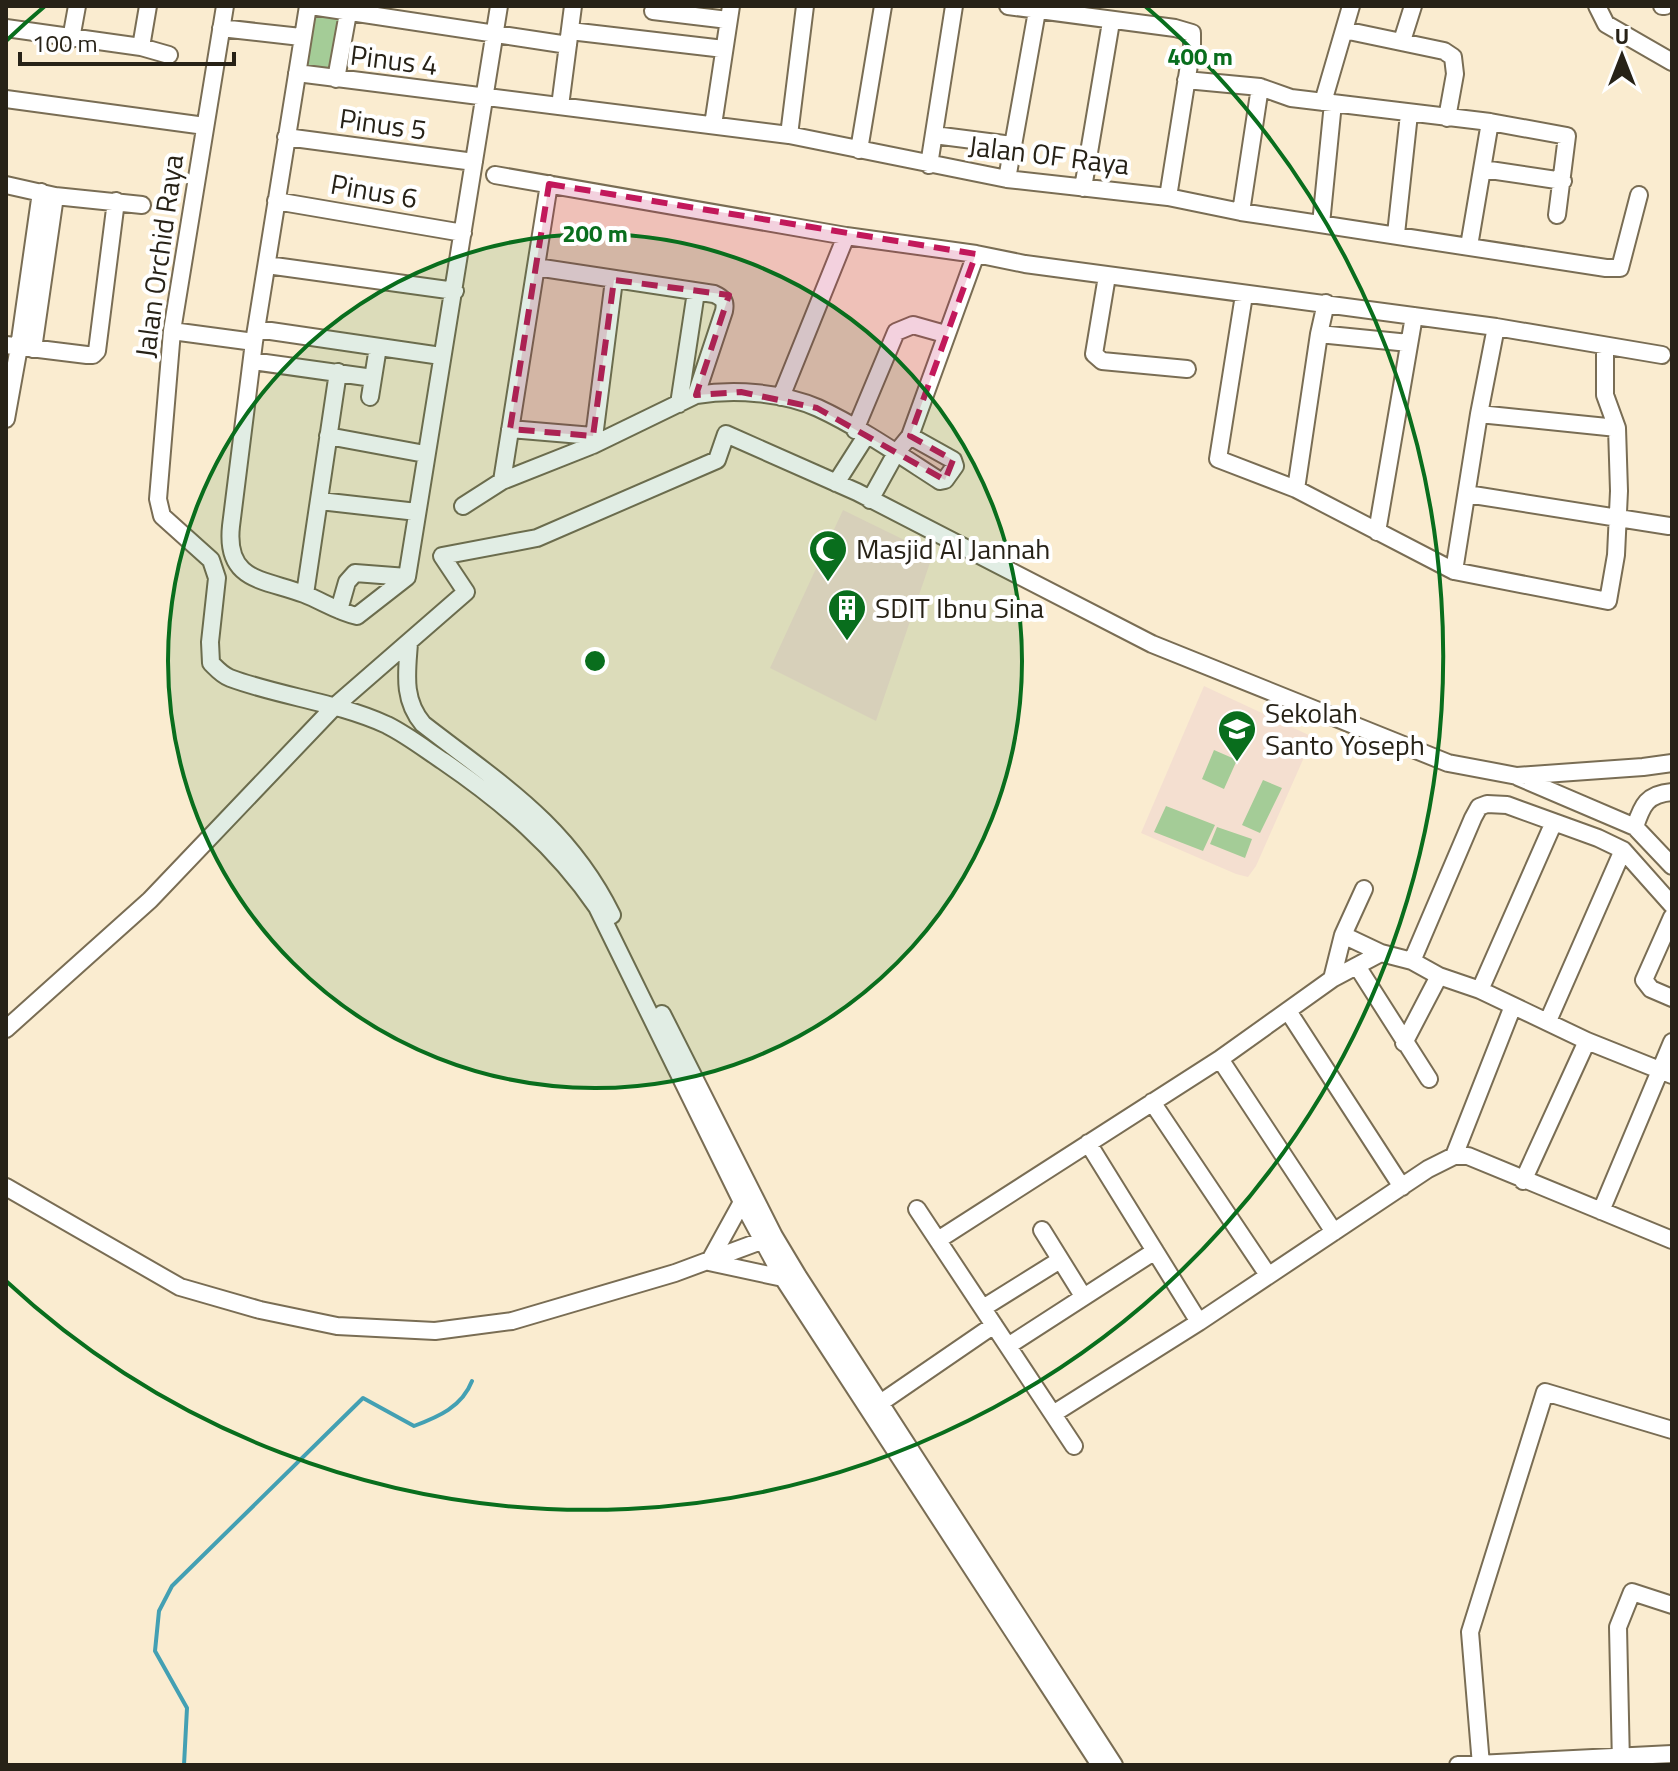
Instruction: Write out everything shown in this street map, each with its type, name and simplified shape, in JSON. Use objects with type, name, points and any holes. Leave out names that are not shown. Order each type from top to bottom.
[{"type":"street","points":[[71,39],[77,6]]},
{"type":"street","points":[[141,47],[148,6]]},
{"type":"street","name":"Jalan Orchid Raya","points":[[225,6],[172,331],[158,499],[162,516],[211,560],[216,569],[211,663],[227,677],[335,706]]},
{"type":"street","points":[[499,6],[494,36],[485,98],[463,233],[455,291],[441,356],[407,577],[362,614],[351,614],[305,594],[246,575],[234,559],[231,548],[231,526],[252,361],[301,37],[310,6],[494,36],[650,39],[724,49]]},
{"type":"street","points":[[560,106],[573,6]]},
{"type":"street","points":[[789,135],[805,6]]},
{"type":"street","points":[[859,150],[883,6]]},
{"type":"street","points":[[929,165],[954,6]]},
{"type":"street","points":[[1008,6],[1111,22],[1175,28],[1192,33],[1168,197]]},
{"type":"street","points":[[1321,224],[1328,102],[1351,6]]},
{"type":"street","points":[[1402,41],[1413,6]]},
{"type":"street","points":[[1597,6],[1606,24],[1672,62]]},
{"type":"street","points":[[650,39],[653,8],[729,13],[713,125]]},
{"type":"street","points":[[1007,179],[1037,11]]},
{"type":"street","points":[[336,79],[348,13]]},
{"type":"street","points":[[1083,188],[1111,22]]},
{"type":"street","points":[[6,28],[141,47],[169,55]]},
{"type":"street","points":[[221,28],[301,37]]},
{"type":"street","points":[[1344,30],[1444,51],[1453,57],[1455,74],[1447,118]]},
{"type":"street","name":"Pinus 4","points":[[297,73],[485,98]]},
{"type":"street","points":[[1186,80],[1260,87],[1291,98],[1490,122],[1567,136],[1557,215]]},
{"type":"street","points":[[1241,212],[1260,87]]},
{"type":"street","name":"Jalan OF Raya","points":[[485,98],[789,135],[1007,179],[1168,197],[1241,212],[1606,268],[1620,268],[1639,195]]},
{"type":"street","points":[[6,99],[205,126]]},
{"type":"street","points":[[1396,234],[1409,114]]},
{"type":"street","points":[[1469,246],[1490,122]]},
{"type":"street","points":[[934,135],[1012,145]]},
{"type":"street","name":"Pinus 5","points":[[286,137],[474,162]]},
{"type":"street","points":[[1483,169],[1563,181]]},
{"type":"street","points":[[495,175],[1025,264],[1496,327],[1662,355]]},
{"type":"street","points":[[502,481],[549,184]]},
{"type":"street","points":[[6,185],[48,194],[142,205]]},
{"type":"street","points":[[6,419],[48,194]]},
{"type":"street","points":[[19,347],[87,355],[97,351],[116,201]]},
{"type":"street","name":"Pinus 6","points":[[276,201],[463,233]]},
{"type":"street","points":[[781,397],[846,236]]},
{"type":"street","points":[[870,500],[896,453],[910,436],[976,254]]},
{"type":"street","points":[[267,265],[455,291]]},
{"type":"street","points":[[536,267],[722,297],[725,304],[696,395]]},
{"type":"street","points":[[1107,276],[1094,354],[1096,358],[1187,369]]},
{"type":"street","points":[[593,440],[614,280]]},
{"type":"street","points":[[679,404],[696,292]]},
{"type":"street","points":[[1244,295],[1218,459],[1296,489],[1454,571],[1608,601],[1616,555],[1617,428],[1605,395],[1605,347]]},
{"type":"street","points":[[1296,489],[1326,303]]},
{"type":"street","points":[[1377,532],[1414,316]]},
{"type":"street","points":[[836,483],[860,433],[896,332],[913,325],[945,334]]},
{"type":"street","points":[[1454,571],[1496,327]]},
{"type":"street","points":[[172,331],[256,335],[441,356]]},
{"type":"street","points":[[1319,334],[1409,343]]},
{"type":"street","points":[[370,397],[378,347]]},
{"type":"street","points":[[252,361],[373,378]]},
{"type":"street","points":[[305,594],[338,372]]},
{"type":"street","points":[[463,506],[502,481],[696,395],[741,392],[781,397],[817,408],[940,481],[945,480],[955,466],[953,460],[910,436]]},
{"type":"street","points":[[1479,414],[1617,428]]},
{"type":"street","points":[[510,429],[593,440]]},
{"type":"street","points":[[8,1025],[150,900],[335,706],[466,592],[442,556],[537,538],[717,460],[726,434],[836,483],[1152,644],[1448,763],[1517,776],[1635,827],[1672,866]]},
{"type":"street","points":[[328,436],[425,454]]},
{"type":"street","points":[[1467,494],[1669,526]]},
{"type":"street","points":[[320,501],[417,512]]},
{"type":"street","points":[[339,610],[347,582],[355,573],[407,577]]},
{"type":"street","points":[[409,643],[406,686],[411,705],[423,724],[542,818],[594,880],[768,1238],[783,1278],[875,1407],[1114,1765]]},
{"type":"street","points":[[389,726],[411,705]]},
{"type":"street","points":[[335,706],[389,726],[479,786],[535,833],[581,884],[597,907],[742,1202],[768,1238],[1100,1765]]},
{"type":"street","points":[[1517,776],[1630,769],[1672,763]]},
{"type":"street","points":[[1635,827],[1648,799],[1654,794],[1672,792]]},
{"type":"street","points":[[1412,961],[1479,807],[1507,805],[1623,850],[1672,905]]},
{"type":"street","points":[[1480,990],[1554,822]]},
{"type":"street","points":[[1548,1021],[1623,850]]},
{"type":"street","points":[[1332,979],[1343,935],[1364,889]]},
{"type":"street","points":[[1672,917],[1644,980],[1651,989],[1672,998]]},
{"type":"street","points":[[1343,935],[1381,953],[1412,961],[1439,976],[1480,990],[1587,1041],[1666,1072]]},
{"type":"street","points":[[938,1240],[1220,1059],[1332,979],[1381,953]]},
{"type":"street","points":[[1357,966],[1429,1079]]},
{"type":"street","points":[[1404,1043],[1439,976]]},
{"type":"street","points":[[1454,1156],[1513,1006]]},
{"type":"street","points":[[1288,1011],[1402,1187]]},
{"type":"street","points":[[1523,1181],[1587,1041]]},
{"type":"street","points":[[1601,1211],[1666,1072],[1672,1042]]},
{"type":"street","points":[[1220,1059],[1334,1232]]},
{"type":"street","points":[[1152,1102],[1268,1275]]},
{"type":"street","points":[[1088,1143],[1199,1322]]},
{"type":"street","points":[[1053,1414],[1199,1322],[1440,1161],[1454,1156],[1468,1156],[1672,1240]]},
{"type":"street","points":[[6,1187],[180,1287],[260,1310],[337,1326],[435,1331],[512,1321],[709,1262],[768,1238]]},
{"type":"street","points":[[709,1262],[742,1202]]},
{"type":"street","points":[[917,1209],[1074,1446]]},
{"type":"street","points":[[1042,1230],[1083,1296]]},
{"type":"street","points":[[1008,1346],[1155,1251]]},
{"type":"street","points":[[983,1308],[1060,1260]]},
{"type":"street","points":[[709,1262],[783,1278]]},
{"type":"street","points":[[875,1407],[994,1325]]},
{"type":"street","points":[[1481,1764],[1470,1632],[1545,1392],[1672,1430]]},
{"type":"street","points":[[1621,1759],[1618,1627],[1632,1592],[1672,1605]]},
{"type":"street","points":[[1458,1765],[1672,1754]]},
{"type":"street","points":[[1601,1765],[1621,1759],[1672,1763]]},
{"type":"highlighted area","points":[[549,184],[976,254],[910,436],[953,460],[945,480],[817,408],[741,392],[696,395],[729,295],[614,280],[593,436],[510,429]]},
{"type":"shaded area","points":[[843,510],[933,554],[876,721],[770,668]]},
{"type":"shaded area","name":"Sekolah Santo Yoseph","points":[[1204,686],[1313,737],[1256,866],[1248,877],[1141,833]]},
{"type":"green space","points":[[311,11],[343,16],[333,73],[301,68]]},
{"type":"green space","points":[[1214,750],[1237,760],[1224,789],[1202,779]]},
{"type":"green space","points":[[1263,780],[1282,788],[1260,833],[1242,825]]},
{"type":"green space","points":[[1166,806],[1215,825],[1203,851],[1154,832]]},
{"type":"green space","points":[[1217,827],[1252,839],[1245,858],[1210,844]]},
{"type":"waterway","points":[[184,1765],[187,1708],[155,1651],[159,1611],[172,1586],[363,1398],[414,1426],[456,1404],[472,1381]]},
{"type":"place","name":"Masjid Al Jannah","points":[[828,583]]},
{"type":"place","name":"SDIT Ibnu Sina","points":[[847,642]]},
{"type":"place","name":"Sekolah Santo Yoseph","points":[[1237,763]]}]
